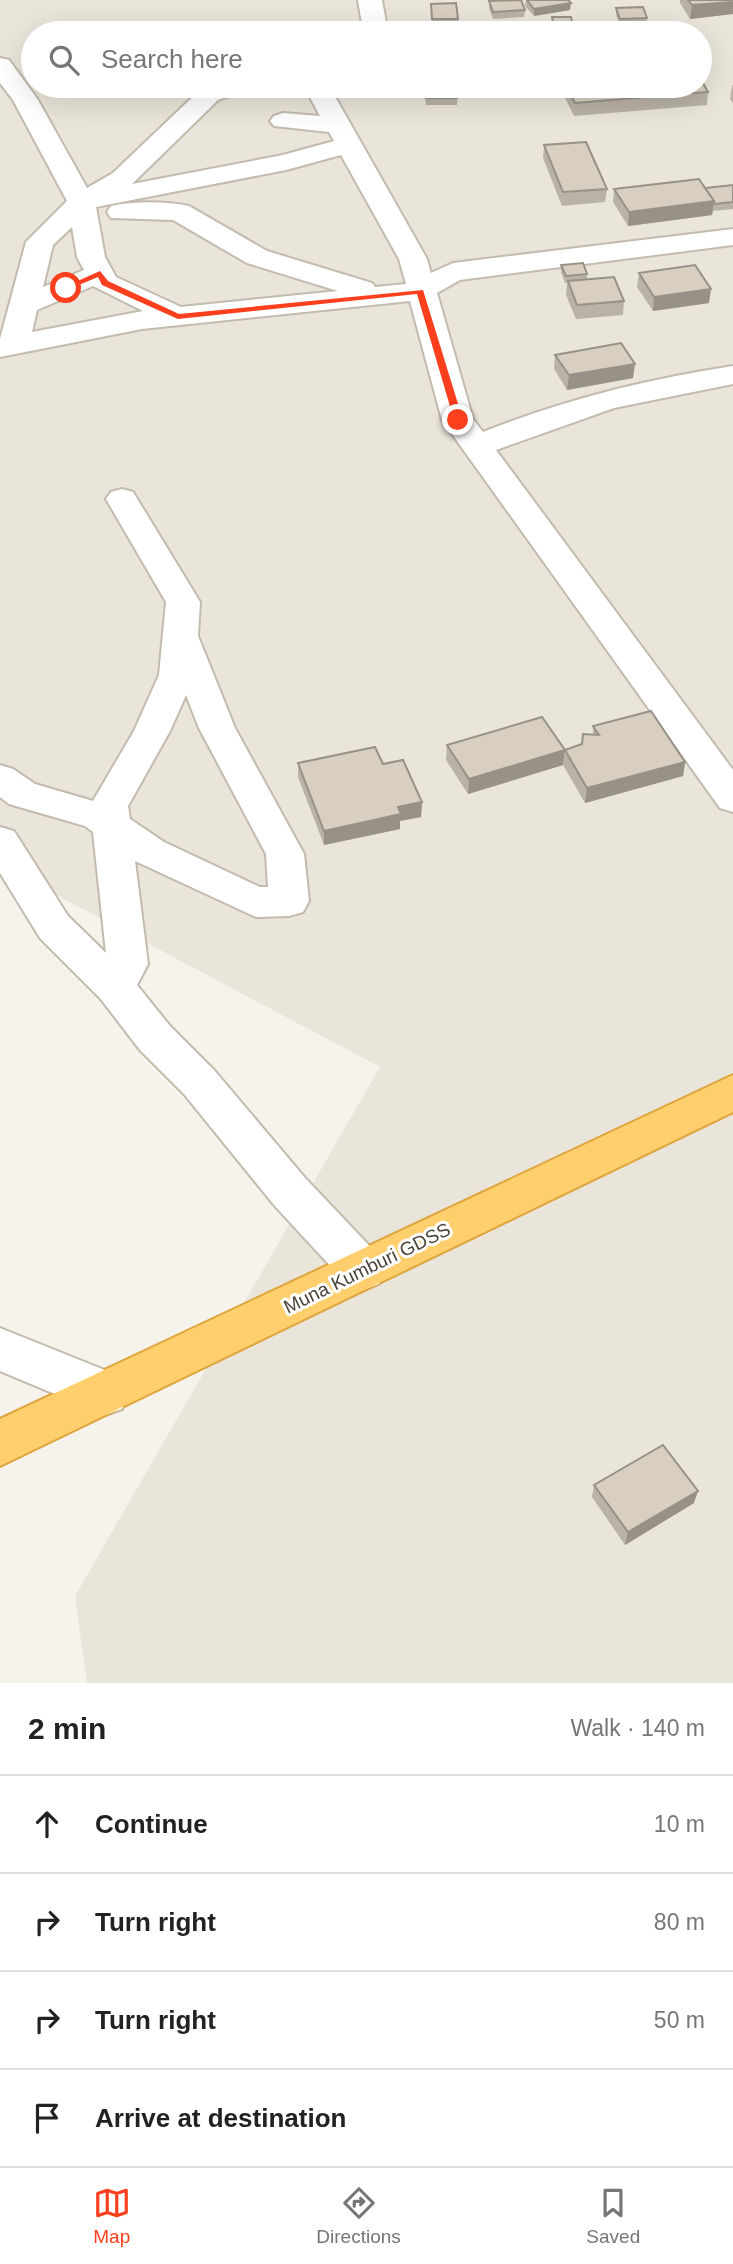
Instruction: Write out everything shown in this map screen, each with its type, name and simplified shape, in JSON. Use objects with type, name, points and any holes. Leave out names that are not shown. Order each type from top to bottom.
[{"type":"highway","name":"Muna Kumburi GDSS","points":[[0,1443],[733,1092]]},
{"type":"street","points":[[370,0],[374,21]]},
{"type":"street","points":[[0,65],[21,94]]},
{"type":"street","points":[[24,98],[81,202],[91,257],[105,283],[178,316]]},
{"type":"street","points":[[7,346],[24,305],[40,242],[81,202],[122,178],[206,98]]},
{"type":"street","points":[[323,98],[413,259],[458,420],[733,798]]},
{"type":"street","points":[[284,121],[343,135]]},
{"type":"street","points":[[81,202],[286,162],[343,135]]},
{"type":"street","points":[[81,202],[123,212],[179,212],[257,257],[327,280],[385,295]]},
{"type":"street","points":[[7,346],[142,320],[420,291],[453,272],[733,237]]},
{"type":"street","points":[[24,305],[100,273]]},
{"type":"street","points":[[477,446],[522,426],[619,395],[733,375]]},
{"type":"street","points":[[115,987],[128,964],[109,806],[152,731],[177,675],[183,602],[122,499]]},
{"type":"street","points":[[0,778],[22,794],[98,816],[150,852],[256,902],[289,901],[285,854],[217,728],[181,634]]},
{"type":"street","points":[[0,841],[54,927],[115,987],[155,1038],[199,1082],[290,1192],[363,1270]]},
{"type":"street","points":[[0,1349],[105,1393]]},
{"type":"shaded area","points":[[0,0],[733,0],[733,1683],[87,1683],[75,1596],[380,1067],[0,865]]},
{"type":"building","points":[[521,0],[525,10],[493,12],[489,1]]},
{"type":"building","points":[[527,0],[568,0],[571,3],[534,9]]},
{"type":"building","points":[[688,0],[733,0],[733,2],[692,5]]},
{"type":"building","points":[[456,3],[458,19],[432,19],[431,4]]},
{"type":"building","points":[[643,7],[647,18],[620,19],[616,8]]},
{"type":"building","points":[[552,17],[571,17],[572,21],[553,21]]},
{"type":"building","points":[[572,98],[635,98],[575,103]]},
{"type":"building","points":[[586,142],[607,189],[563,192],[544,145]]},
{"type":"building","points":[[699,179],[714,201],[629,212],[614,189]]},
{"type":"building","points":[[733,185],[733,202],[714,204],[705,188]]},
{"type":"building","points":[[583,263],[587,274],[566,276],[561,265]]},
{"type":"building","points":[[695,265],[711,289],[654,297],[639,273]]},
{"type":"building","points":[[614,277],[624,301],[577,305],[568,281]]},
{"type":"building","points":[[621,343],[635,364],[569,375],[555,355]]},
{"type":"building","points":[[651,711],[685,762],[587,788],[565,750],[582,744],[583,734],[599,735],[593,726]]},
{"type":"building","points":[[542,717],[565,750],[469,779],[447,745]]},
{"type":"building","points":[[375,747],[383,764],[403,760],[422,802],[398,807],[401,814],[324,831],[298,763]]},
{"type":"building","points":[[663,1445],[698,1491],[628,1532],[594,1485]]},
{"type":"route","points":[[66,288],[100,273],[105,283],[178,316],[420,291],[458,420]]}]
